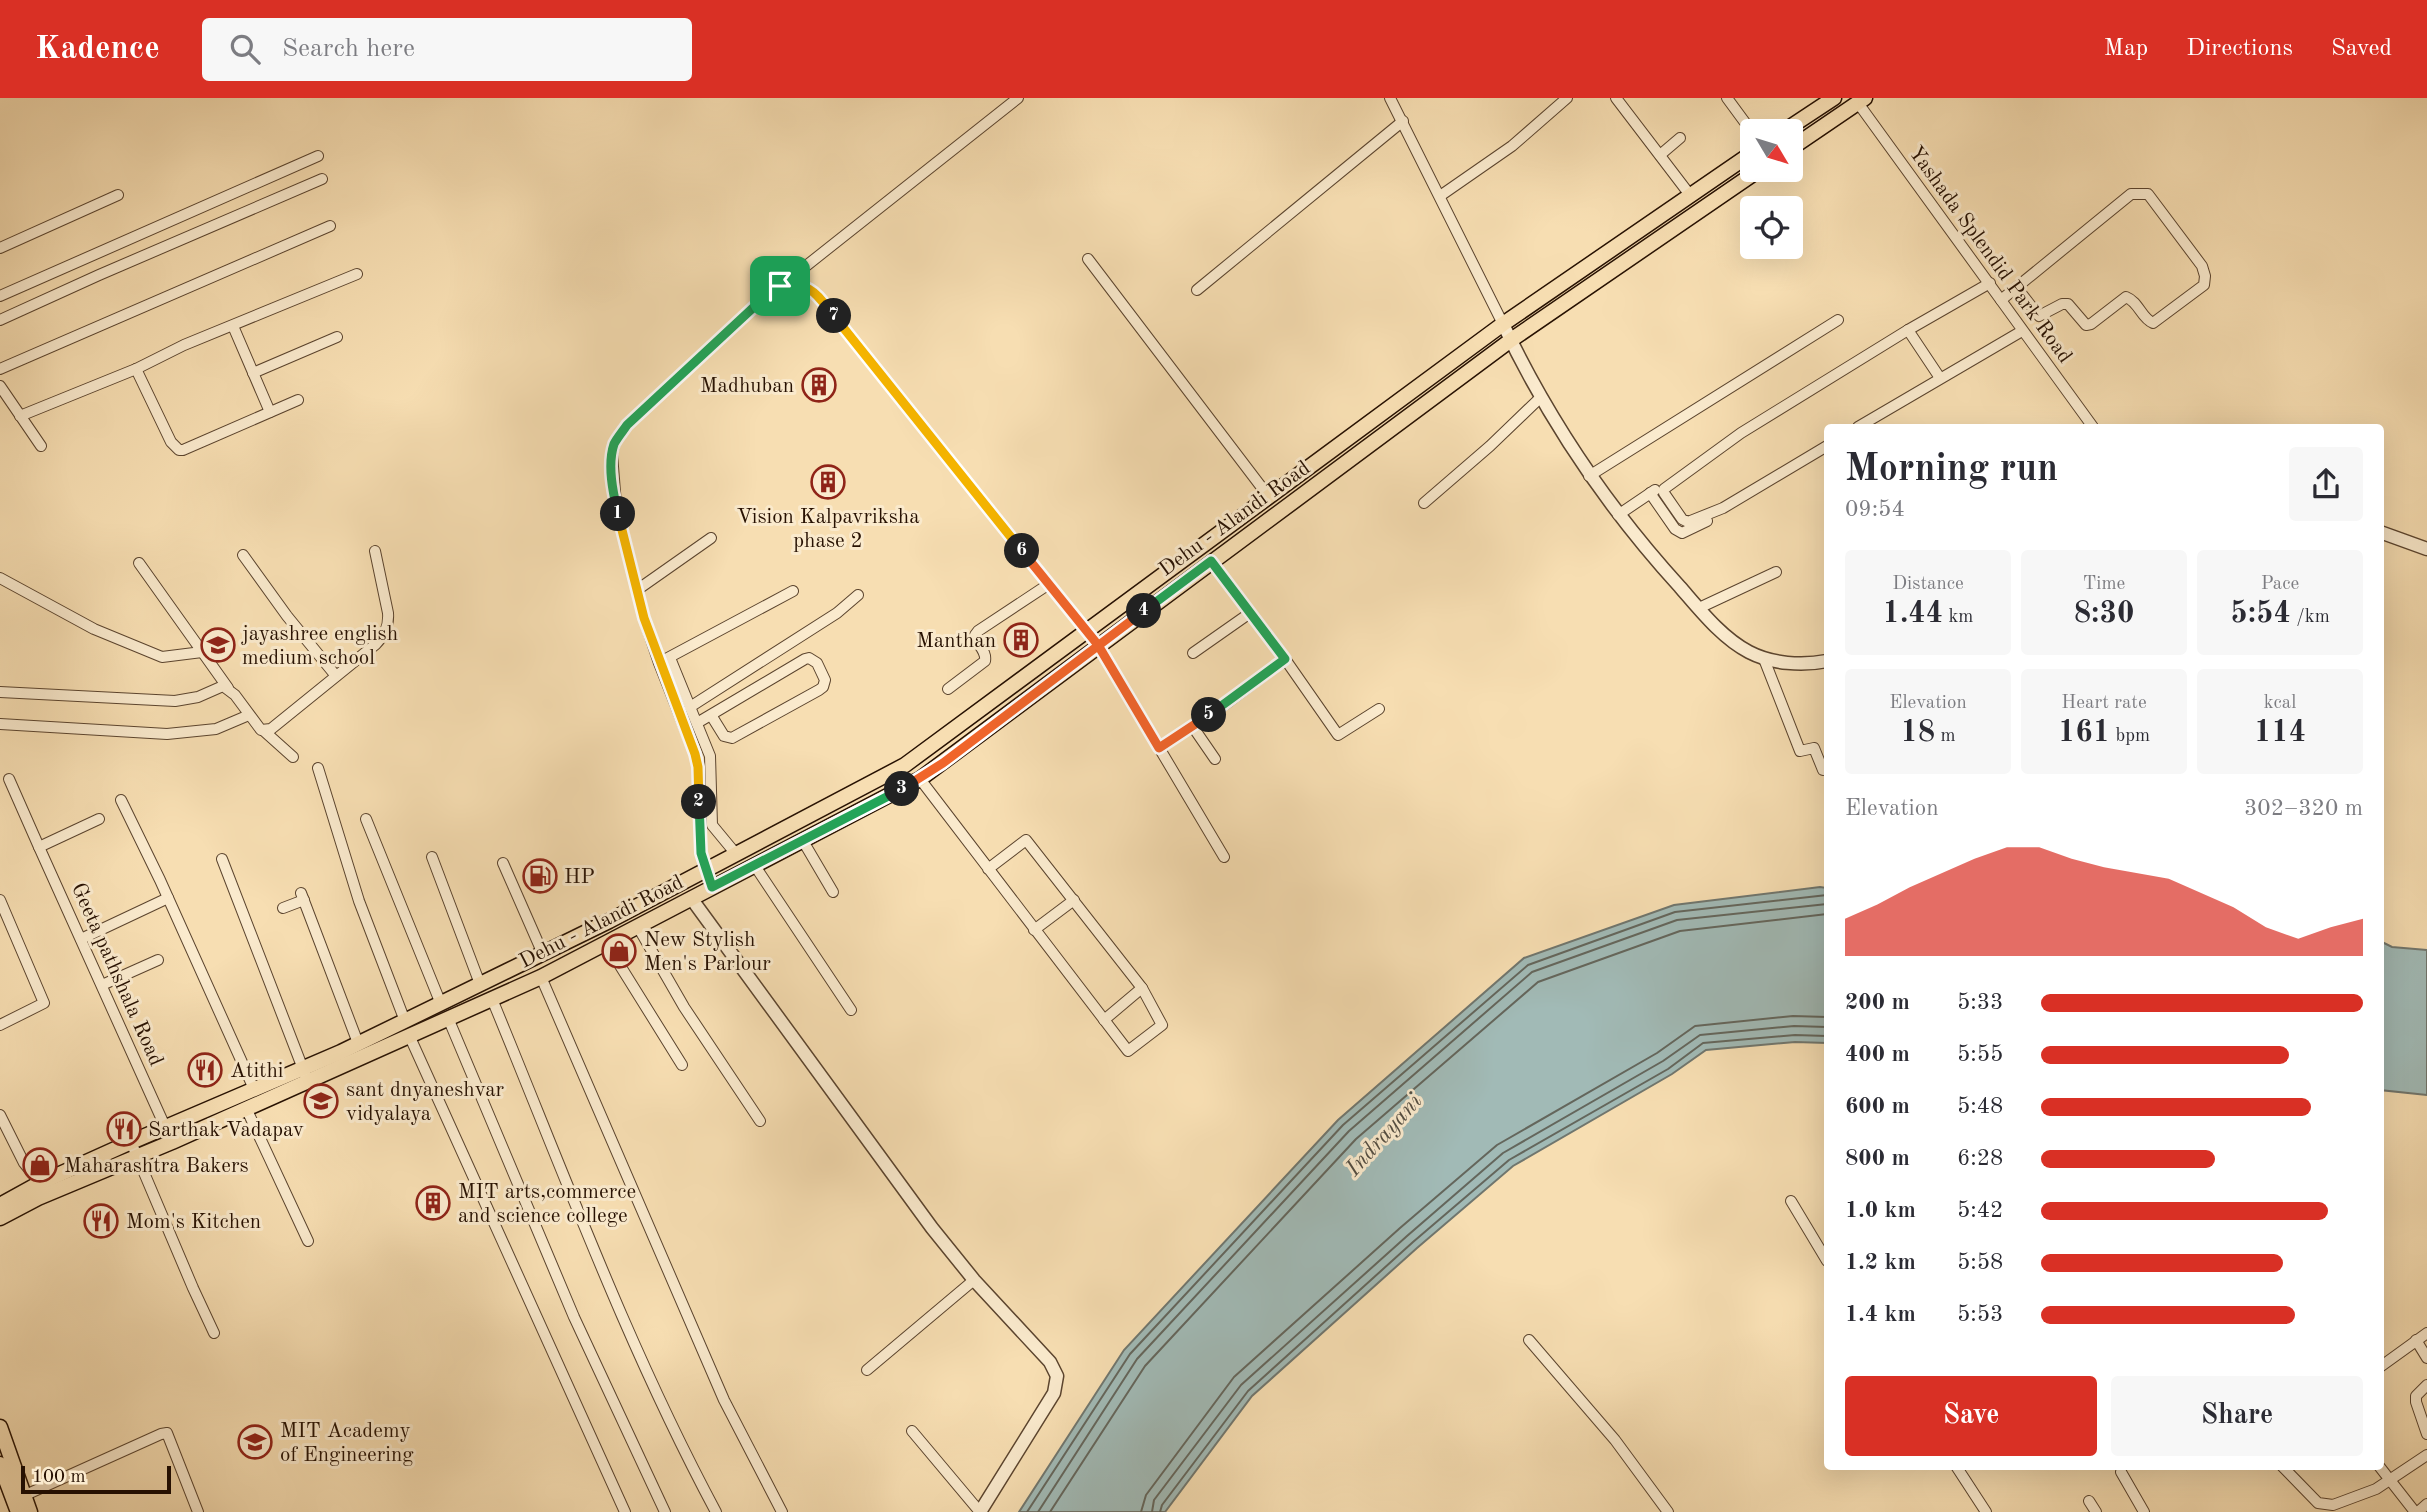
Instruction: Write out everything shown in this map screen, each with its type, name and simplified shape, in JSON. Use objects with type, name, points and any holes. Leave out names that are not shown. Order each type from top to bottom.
[{"type":"main road","points":[[1802,119],[1834,98]]},
{"type":"main road","points":[[1803,140],[1861,100]]},
{"type":"main road","name":"Dehu - Alandi Road","points":[[0,1205],[40,1183],[134,1149],[172,1142],[246,1108],[358,1043],[610,921],[905,765],[1503,324],[1740,161]]},
{"type":"main road","name":"Dehu - Alandi Road","points":[[0,1218],[134,1149],[165,1128],[254,1089],[305,1074],[409,1035],[541,977],[920,779],[1511,340],[1741,182]]},
{"type":"main road","points":[[0,1427],[19,1502]]},
{"type":"main road","points":[[0,1464],[19,1502],[30,1512]]},
{"type":"street","points":[[712,887],[701,853],[698,767],[695,754],[659,663],[637,590],[616,504],[612,474],[615,442],[627,425],[769,293],[1018,98]]},
{"type":"street","points":[[1390,98],[1542,397],[1589,476],[1618,515],[1732,642],[1764,659],[1789,663],[1824,661]]},
{"type":"street","points":[[1440,196],[1513,146],[1567,98]]},
{"type":"street","points":[[1616,98],[1690,195]]},
{"type":"street","points":[[1727,98],[1742,119]]},
{"type":"street","name":"Yashada Splendid Park Road","points":[[1861,100],[2022,331],[2091,424]]},
{"type":"street","points":[[1197,290],[1403,121]]},
{"type":"street","points":[[1660,155],[1680,138]]},
{"type":"street","points":[[0,296],[318,156]]},
{"type":"street","points":[[0,320],[322,179]]},
{"type":"street","points":[[2001,300],[2131,194],[2148,194],[2202,266],[2205,276],[2203,285],[2153,323],[2148,321],[2132,299],[2126,297],[2091,324],[2086,325],[2068,304],[2062,304],[2039,316],[2017,288]]},
{"type":"street","points":[[0,248],[118,195]]},
{"type":"street","points":[[0,369],[330,226]]},
{"type":"street","points":[[1088,259],[1269,497]]},
{"type":"street","points":[[20,416],[358,274]]},
{"type":"street","points":[[1824,448],[1723,508],[1688,522],[1682,519],[1664,493],[1664,489],[1741,433],[1990,283]]},
{"type":"street","points":[[780,286],[805,286],[816,294],[1098,645],[1224,857]]},
{"type":"street","points":[[1589,476],[1838,320]]},
{"type":"street","points":[[233,326],[270,412]]},
{"type":"street","points":[[1908,330],[1940,378]]},
{"type":"street","points":[[1863,424],[2022,331]]},
{"type":"street","points":[[253,373],[337,337]]},
{"type":"street","points":[[136,369],[171,442],[179,450],[298,400]]},
{"type":"street","points":[[0,386],[41,446]]},
{"type":"street","points":[[1424,503],[1542,397]]},
{"type":"street","points":[[1618,515],[1653,491],[1675,529],[1682,533],[1718,515],[1723,508]]},
{"type":"street","points":[[2384,533],[2427,549]]},
{"type":"street","points":[[637,590],[711,538]]},
{"type":"street","points":[[264,731],[271,729],[376,644],[387,627],[388,613],[375,551]]},
{"type":"street","points":[[243,555],[287,616],[336,676]]},
{"type":"street","points":[[1211,561],[1338,735],[1378,709]]},
{"type":"street","points":[[139,564],[249,715],[293,757]]},
{"type":"street","points":[[1699,608],[1776,572]]},
{"type":"street","points":[[0,578],[94,629],[162,657],[202,652]]},
{"type":"street","points":[[948,689],[985,661],[985,654],[976,640],[978,631],[1048,584]]},
{"type":"street","points":[[659,663],[793,591]]},
{"type":"street","points":[[691,707],[837,613],[858,595]]},
{"type":"street","points":[[1194,653],[1250,613]]},
{"type":"street","points":[[670,658],[710,756],[712,825],[736,854]]},
{"type":"street","points":[[697,723],[805,659],[813,659],[817,663],[825,680],[819,690],[732,738],[724,736],[711,715]]},
{"type":"street","points":[[1159,748],[1193,727],[1285,659]]},
{"type":"street","points":[[1764,659],[1800,751],[1814,748],[1823,770]]},
{"type":"street","points":[[0,692],[175,701],[198,697],[219,686],[228,688]]},
{"type":"street","points":[[0,724],[167,734],[216,729],[249,715]]},
{"type":"street","points":[[1193,727],[1215,759]]},
{"type":"street","points":[[318,768],[359,901],[405,1021]]},
{"type":"street","name":"Geeta pathshala Road","points":[[9,779],[172,1142]]},
{"type":"street","points":[[920,779],[1034,930],[1128,1051],[1162,1025],[1142,988],[1026,840],[988,869]]},
{"type":"street","points":[[121,800],[254,1089]]},
{"type":"street","points":[[39,847],[99,819]]},
{"type":"street","points":[[366,820],[441,1003]]},
{"type":"street","points":[[803,841],[833,892]]},
{"type":"street","points":[[432,857],[480,984]]},
{"type":"street","points":[[222,859],[305,1074]]},
{"type":"street","points":[[503,863],[543,954]]},
{"type":"street","points":[[755,866],[851,1010]]},
{"type":"street","points":[[283,908],[302,897],[358,1043]]},
{"type":"street","points":[[81,939],[168,898]]},
{"type":"street","points":[[691,898],[932,1228],[974,1280],[1050,1362],[1057,1376],[1054,1393],[980,1512],[912,1431]]},
{"type":"street","points":[[0,900],[44,1003],[0,1025]]},
{"type":"street","points":[[1034,930],[1074,900]]},
{"type":"street","points":[[638,927],[684,1007],[760,1121]]},
{"type":"street","points":[[606,943],[682,1065]]},
{"type":"street","points":[[102,985],[158,960]]},
{"type":"street","points":[[541,977],[724,1400],[782,1512]]},
{"type":"street","points":[[1104,1020],[1142,988]]},
{"type":"street","points":[[492,999],[616,1298],[683,1448],[716,1512]]},
{"type":"street","points":[[449,1018],[574,1317],[665,1512]]},
{"type":"street","points":[[409,1035],[625,1512]]},
{"type":"street","points":[[246,1108],[308,1241]]},
{"type":"street","points":[[0,1115],[24,1163],[40,1183]]},
{"type":"street","points":[[134,1149],[214,1333]]},
{"type":"street","points":[[1791,1201],[1824,1256]]},
{"type":"street","points":[[867,1370],[974,1280]]},
{"type":"street","points":[[2384,1364],[2427,1333]]},
{"type":"street","points":[[1529,1340],[1615,1440],[1668,1512]]},
{"type":"street","points":[[2417,1340],[2427,1358]]},
{"type":"street","points":[[2427,1385],[2416,1396],[2427,1434]]},
{"type":"street","points":[[19,1502],[167,1433],[198,1512]]},
{"type":"street","points":[[2286,1470],[2318,1503],[2326,1506],[2366,1493],[2427,1455]]},
{"type":"street","points":[[1959,1470],[1986,1512]]},
{"type":"street","points":[[2382,1470],[2417,1512],[2427,1504]]},
{"type":"street","points":[[2120,1472],[2144,1512]]},
{"type":"street","points":[[2089,1501],[2095,1512]]},
{"type":"water","name":"Indrayani","points":[[1824,888],[1824,1043],[1795,1042],[1706,1050],[1672,1074],[1513,1166],[1252,1396],[1165,1512],[1019,1512],[1124,1350],[1338,1120],[1524,958],[1674,905]]},
{"type":"water","points":[[2384,943],[2392,947],[2427,950],[2427,1095],[2384,1090]]},
{"type":"place","name":"Madhuban","points":[[819,385]]},
{"type":"place","name":"Vision Kalpavriksha phase 2","points":[[828,482]]},
{"type":"place","name":"Manthan","points":[[1021,640]]},
{"type":"place","name":"jayashree english medium school","points":[[218,645]]},
{"type":"place","name":"HP","points":[[540,876]]},
{"type":"place","name":"New Stylish Men's Parlour","points":[[619,951]]},
{"type":"place","name":"Atithi","points":[[205,1070]]},
{"type":"place","name":"sant dnyaneshvar vidyalaya","points":[[321,1101]]},
{"type":"place","name":"Sarthak Vadapav","points":[[124,1129]]},
{"type":"place","name":"Maharashtra Bakers","points":[[40,1165]]},
{"type":"place","name":"MIT arts,commerce and science college","points":[[433,1203]]},
{"type":"place","name":"Mom's Kitchen","points":[[101,1221]]},
{"type":"place","name":"MIT Academy of Engineering","points":[[255,1442]]},
{"type":"route","points":[[780,286],[769,293],[627,425],[615,442],[612,454],[616,504],[644,618],[695,754],[698,767],[701,853],[712,887],[920,779],[971,742],[1098,645],[1211,561],[1285,659],[1227,703],[1159,748],[1098,645],[816,294],[805,286],[780,286]]}]
